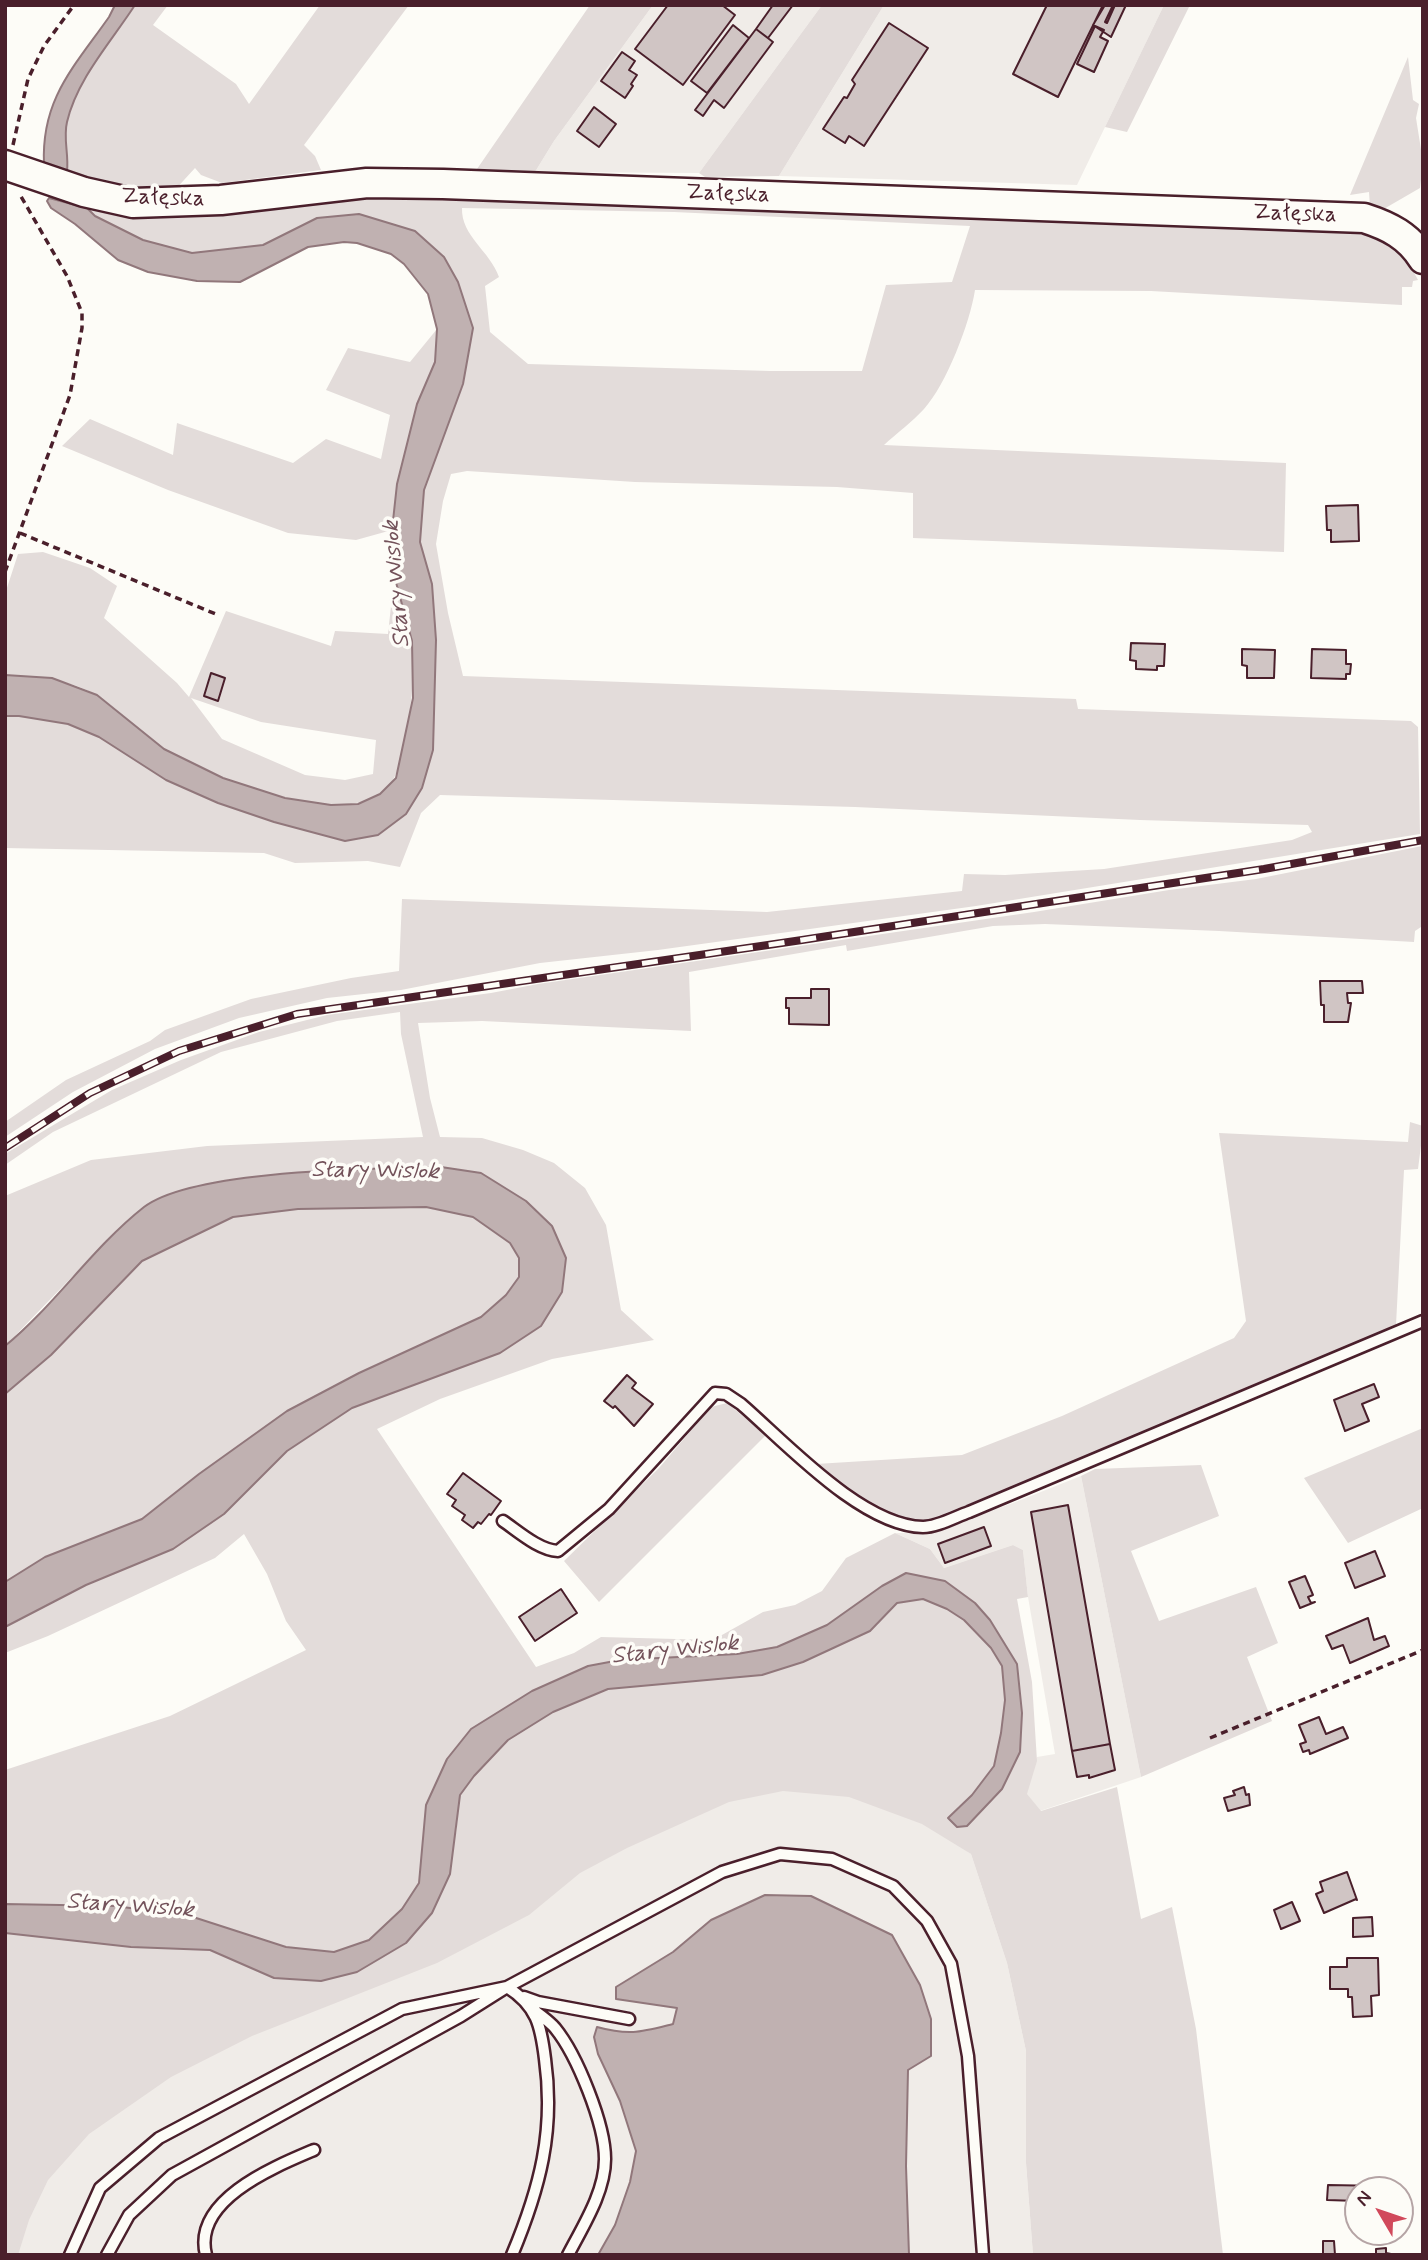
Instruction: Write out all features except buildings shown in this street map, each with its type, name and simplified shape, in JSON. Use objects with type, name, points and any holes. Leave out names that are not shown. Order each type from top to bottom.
[{"type":"street","name":"Załęska","points":[[13,168],[84,192],[133,202],[221,201],[367,183],[1364,218],[1402,235],[1423,259]]},
{"type":"lane","points":[[503,1521],[530,1539],[558,1551],[609,1509],[715,1393],[726,1394],[741,1404],[840,1491],[873,1512],[901,1525],[926,1527],[982,1507],[1423,1321]]},
{"type":"lane","points":[[107,2255],[129,2215],[172,2175],[461,2016],[507,1987],[722,1872],[780,1854],[832,1858],[893,1886],[927,1920],[951,1964],[968,2056],[983,2255]]},
{"type":"lane","points":[[70,2255],[100,2189],[159,2138],[401,2009],[507,1987],[538,2002],[629,2019]]},
{"type":"lane","points":[[520,1995],[555,2028],[581,2073],[600,2123],[605,2159],[600,2188],[568,2255]]},
{"type":"lane","points":[[512,2255],[539,2181],[549,2126],[548,2078],[543,2040],[534,2010]]},
{"type":"lane","points":[[206,2255],[203,2235],[213,2212],[231,2194],[281,2164],[314,2150]]},
{"type":"path","points":[[5,572],[70,395],[82,328],[82,313],[67,276],[19,194],[13,168],[16,126],[28,79],[44,47],[74,5]]},
{"type":"path","points":[[20,533],[218,615]]},
{"type":"path","points":[[1210,1738],[1423,1650]]},
{"type":"shaded area","points":[[136,5],[168,5],[153,25],[236,84],[249,104],[320,5],[409,5],[304,145],[315,156],[321,170],[222,183],[201,175],[195,168],[173,192],[108,185],[67,171],[66,128],[78,91]]},
{"type":"shaded area","points":[[590,5],[653,5],[554,141],[535,172],[477,169]]},
{"type":"shaded area","points":[[653,5],[822,5],[699,173],[535,172],[554,141]]},
{"type":"shaded area","points":[[822,5],[884,5],[779,176],[705,177],[699,173]]},
{"type":"shaded area","points":[[884,5],[1164,5],[1077,185],[779,176]]},
{"type":"shaded area","points":[[1164,5],[1190,5],[1127,132],[1105,127]]},
{"type":"shaded area","points":[[1408,57],[1413,100],[1419,104],[1416,118],[1423,162],[1420,188],[1382,210],[1370,207],[1369,192],[1350,195]]},
{"type":"shaded area","points":[[379,193],[1339,227],[1374,234],[1402,250],[1418,280],[1413,281],[1412,287],[1402,287],[1402,305],[1151,291],[975,290],[962,336],[941,385],[924,409],[884,445],[1286,463],[1284,552],[913,538],[913,493],[837,487],[635,482],[467,471],[451,474],[443,501],[436,544],[463,676],[1076,699],[1078,709],[1411,721],[1418,727],[1420,834],[976,906],[658,950],[540,963],[401,990],[327,998],[239,1018],[155,1049],[73,1092],[5,1137],[5,1122],[66,1080],[150,1041],[165,1030],[251,999],[399,971],[402,899],[767,912],[962,891],[964,874],[1005,875],[1104,869],[1292,840],[1312,832],[1308,825],[855,807],[440,795],[421,813],[400,867],[368,861],[295,863],[264,853],[5,848],[5,716],[68,724],[99,737],[166,780],[218,803],[406,814],[436,640],[432,584],[420,542],[424,490],[463,384],[458,282],[444,257],[415,231],[317,218],[263,245],[192,253],[143,240],[95,216],[87,208],[178,214]],"holes":[[[462,208],[674,212],[970,226],[952,282],[886,285],[862,371],[528,364],[490,332],[485,286],[499,277],[466,227]]]},
{"type":"shaded area","points":[[437,329],[435,362],[417,404],[397,484],[392,530],[356,540],[288,533],[168,490],[62,446],[90,419],[173,455],[177,423],[293,463],[326,439],[381,459],[390,415],[326,390],[348,348],[410,362]]},
{"type":"shaded area","points":[[43,552],[90,568],[117,586],[104,618],[189,697],[226,611],[331,646],[335,631],[388,634],[391,606],[400,597],[411,637],[413,683],[406,735],[393,779],[380,794],[359,802],[333,804],[271,794],[210,772],[164,749],[107,702],[87,690],[53,680],[5,675],[5,594],[18,554]],"holes":[[[191,698],[261,722],[376,740],[373,774],[345,780],[305,775],[222,739]]]},
{"type":"shaded area","points":[[1422,846],[1421,927],[1415,931],[1414,942],[1045,924],[993,926],[847,951],[846,945],[689,972],[691,1031],[482,1021],[418,1023],[430,1098],[440,1137],[482,1138],[523,1150],[554,1163],[585,1188],[606,1225],[621,1310],[654,1340],[552,1359],[440,1399],[377,1429],[536,1667],[574,1653],[601,1637],[713,1640],[763,1612],[795,1605],[822,1591],[846,1558],[895,1533],[930,1549],[944,1568],[1013,1545],[1023,1550],[1028,1597],[1017,1599],[1032,1682],[1037,1761],[1027,1794],[1041,1811],[1117,1787],[1141,1919],[1172,1907],[1196,2029],[1223,2255],[1033,2255],[1026,2163],[1026,2051],[1007,1963],[971,1854],[922,1824],[849,1797],[783,1791],[729,1802],[627,1848],[580,1873],[529,1915],[437,1963],[252,2036],[171,2077],[89,2134],[48,2180],[29,2220],[18,2255],[5,2255],[5,1933],[131,1947],[210,1950],[274,1978],[406,1943],[456,1834],[460,1795],[508,1740],[553,1712],[608,1689],[762,1675],[803,1662],[870,1631],[897,1603],[923,1599],[947,1609],[964,1620],[991,1648],[1002,1666],[1005,1700],[994,1766],[972,1795],[949,1818],[967,1826],[1002,1789],[1020,1752],[1017,1664],[990,1620],[906,1573],[882,1586],[827,1625],[777,1647],[737,1654],[620,1660],[588,1666],[532,1691],[471,1729],[426,1805],[419,1883],[402,1909],[369,1940],[334,1952],[286,1947],[190,1916],[115,1906],[5,1904],[5,1770],[170,1716],[306,1650],[286,1621],[267,1574],[244,1534],[215,1558],[48,1636],[5,1653],[5,1627],[86,1585],[173,1549],[224,1514],[287,1451],[352,1408],[500,1353],[562,1292],[441,1167],[338,1170],[232,1180],[146,1206],[100,1248],[5,1346],[5,1196],[91,1160],[207,1146],[423,1137],[401,1034],[400,1012],[337,1021],[221,1052],[53,1132],[5,1165],[5,1154],[112,1090],[181,1060],[259,1032],[327,1015],[1256,879]]},
{"type":"shaded area","points":[[1410,1122],[1423,1126],[1423,1130],[1418,1169],[1404,1170],[1396,1325],[1065,1467],[933,1518],[911,1522],[887,1514],[816,1464],[962,1455],[1062,1416],[1234,1338],[1246,1321],[1219,1133],[1408,1142]]},
{"type":"shaded area","points":[[426,1207],[473,1217],[510,1243],[519,1258],[519,1277],[506,1295],[481,1317],[359,1373],[287,1411],[142,1519],[45,1557],[5,1582],[5,1394],[51,1355],[142,1261],[233,1217],[298,1209]]},
{"type":"shaded area","points":[[727,1403],[766,1435],[599,1602],[564,1561],[659,1468],[711,1407]]},
{"type":"shaded area","points":[[1423,1428],[1423,1508],[1348,1543],[1304,1478]]},
{"type":"shaded area","points":[[1201,1465],[1219,1516],[1131,1551],[1159,1621],[1256,1587],[1278,1643],[1247,1657],[1272,1721],[1141,1777],[1081,1476],[1095,1469]]},
{"type":"shaded area","points":[[1081,1476],[1141,1777],[1040,1811],[1026,1794],[1037,1757],[1055,1754],[1028,1597],[1023,1550],[1013,1545],[944,1568],[930,1549],[895,1533],[927,1533]]},
{"type":"shaded area","points":[[783,1716],[971,1854],[1007,1963],[1026,2051],[1026,2163],[1033,2255],[5,2255],[5,2069],[274,1978]]},
{"type":"water","points":[[115,5],[135,5],[78,91],[66,128],[67,171],[44,164],[44,141],[54,102],[72,68]]},
{"type":"water","name":"Stary Wislok","points":[[49,198],[87,208],[95,216],[143,240],[192,253],[263,245],[317,218],[359,214],[415,231],[444,257],[458,282],[473,328],[463,384],[424,490],[420,542],[432,584],[436,640],[433,750],[422,788],[406,814],[378,835],[345,841],[274,822],[218,803],[166,780],[99,737],[68,724],[5,716],[5,675],[52,678],[97,695],[164,749],[223,778],[285,798],[331,805],[358,804],[380,794],[396,778],[413,698],[412,641],[394,575],[392,530],[397,484],[417,404],[435,362],[437,329],[428,294],[404,264],[391,254],[357,243],[308,247],[240,282],[197,281],[148,272],[118,260],[51,208],[47,201]]},
{"type":"water","name":"Stary Wislok","points":[[441,1167],[481,1173],[526,1201],[552,1226],[566,1258],[562,1292],[541,1326],[500,1353],[352,1408],[287,1451],[224,1514],[173,1549],[86,1585],[5,1627],[5,1582],[45,1557],[142,1519],[287,1411],[359,1373],[481,1317],[506,1295],[519,1277],[519,1258],[510,1243],[473,1217],[426,1207],[298,1209],[233,1217],[142,1261],[51,1355],[5,1394],[5,1346],[125,1223],[144,1207],[168,1194],[243,1178],[331,1171]]},
{"type":"water","points":[[906,1573],[945,1581],[975,1603],[990,1620],[1017,1664],[1022,1713],[1020,1752],[1002,1789],[967,1826],[957,1827],[948,1818],[972,1795],[994,1766],[1005,1700],[1002,1666],[991,1648],[964,1620],[923,1599],[897,1603],[870,1631],[803,1662],[762,1675],[608,1689],[553,1712],[508,1740],[460,1795],[450,1874],[432,1913],[406,1943],[357,1972],[321,1981],[274,1978],[210,1950],[131,1947],[5,1933],[5,1904],[115,1906],[190,1916],[286,1947],[334,1952],[369,1940],[402,1909],[419,1883],[426,1805],[447,1759],[471,1729],[532,1691],[588,1666],[620,1660],[737,1654],[777,1647],[827,1625],[882,1586]]},
{"type":"water","points":[[765,1895],[811,1896],[892,1935],[920,1985],[931,2019],[931,2056],[908,2070],[906,2166],[909,2255],[598,2255],[615,2225],[630,2182],[636,2151],[620,2101],[598,2054],[594,2037],[597,2027],[635,2032],[673,2024],[677,2008],[616,1999],[616,1987],[673,1952],[711,1920]]},
{"type":"railway","points":[[5,1148],[90,1093],[179,1051],[297,1014],[1264,869],[1423,840]]}]
